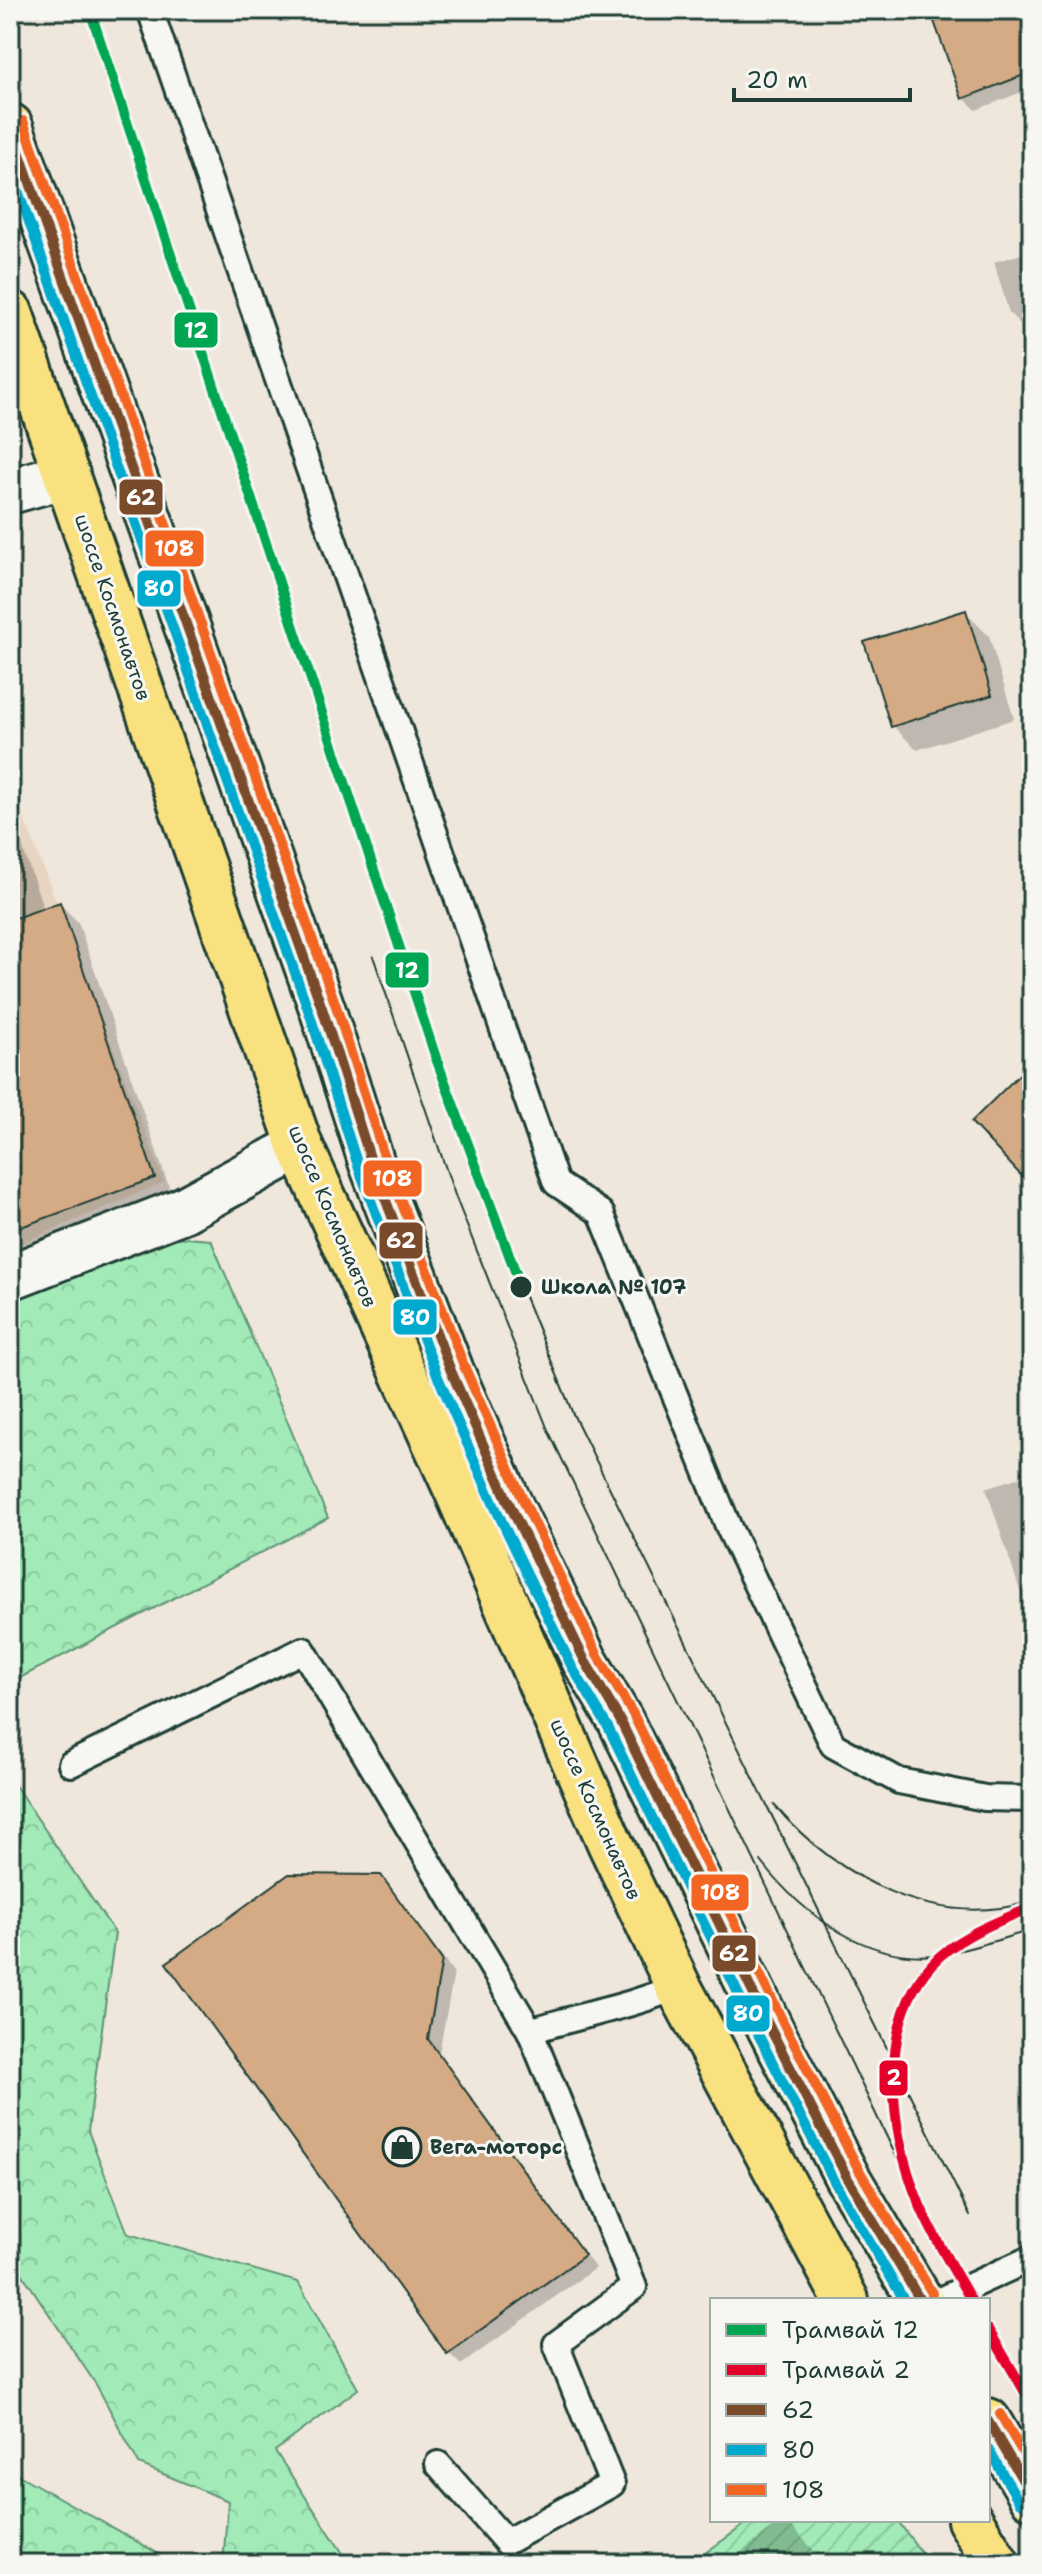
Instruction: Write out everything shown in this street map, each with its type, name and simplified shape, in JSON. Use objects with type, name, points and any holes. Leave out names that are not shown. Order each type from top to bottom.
[{"type":"main road","points":[[10,126],[323,1011],[372,1164],[451,1371],[507,1499],[585,1661],[646,1772],[771,2030],[847,2177],[919,2298]]},
{"type":"main road","name":"шоссе Космонавтов","points":[[10,313],[300,1146],[458,1493],[610,1843],[678,1986],[845,2298]]},
{"type":"main road","points":[[990,2424],[1032,2496]]},
{"type":"main road","points":[[971,2522],[997,2564]]},
{"type":"street","points":[[10,491],[67,475]]},
{"type":"street","points":[[10,1277],[183,1210],[300,1146]]},
{"type":"lane","points":[[150,10],[556,1183],[601,1213],[729,1528],[833,1745],[899,1781],[985,1798],[1032,1799]]},
{"type":"lane","points":[[71,1764],[303,1650],[530,2031],[634,2287],[556,2344],[612,2484],[506,2542],[438,2464]]},
{"type":"lane","points":[[530,2031],[584,2014],[641,2002],[678,1986]]},
{"type":"lane","points":[[944,2298],[1032,2258]]},
{"type":"shaded area","points":[[10,782],[165,1182],[10,1248]]},
{"type":"green space","points":[[149,1235],[211,1240],[328,1518],[10,1683],[10,1294]]},
{"type":"green space","points":[[10,1778],[115,1933],[88,2131],[128,2234],[298,2282],[358,2389],[275,2451],[350,2564],[223,2564],[228,2501],[139,2464],[97,2386],[19,2269],[10,2263]]},
{"type":"green space","points":[[15,2473],[175,2563],[182,2564],[10,2564],[10,2474]]},
{"type":"green space","points":[[748,2522],[898,2522],[930,2564],[690,2564]]},
{"type":"building","points":[[930,10],[1032,10],[1032,72],[962,99]]},
{"type":"building","points":[[966,610],[992,695],[891,727],[864,642]]},
{"type":"building","points":[[60,902],[155,1178],[10,1231],[10,920]]},
{"type":"building","points":[[1032,1062],[1032,1187],[971,1122]]},
{"type":"building","name":"Вега-моторс","points":[[289,1874],[381,1875],[442,1960],[428,2039],[585,2255],[447,2354],[166,1963]]},
{"type":"tram line","name":"12","points":[[90,10],[436,1058],[521,1287]]},
{"type":"tram line","points":[[373,956],[456,1198],[548,1430],[918,2202]]},
{"type":"tram line","points":[[521,1287],[573,1414],[970,2216]]},
{"type":"tram line","points":[[774,1805],[828,1855],[890,1892],[924,1903],[959,1909],[995,1908],[1032,1901]]},
{"type":"tram line","points":[[761,1861],[797,1900],[818,1917],[840,1932],[890,1952],[916,1956],[943,1954],[1032,1930]]},
{"type":"tram line","name":"2","points":[[970,2298],[930,2228],[909,2175],[896,2113],[896,2048],[902,2018],[914,1989],[932,1964],[953,1945],[1032,1907]]},
{"type":"tram line","name":"2","points":[[990,2332],[1032,2404]]},
{"type":"transit line","name":"108","points":[[23,121],[336,1006],[385,1159],[464,1366],[520,1493],[597,1654],[633,1714],[859,2170],[932,2293]]},
{"type":"transit line","name":"62","points":[[10,126],[323,1011],[372,1164],[451,1371],[507,1499],[585,1661],[620,1720],[771,2030],[847,2177],[919,2298]]},
{"type":"transit line","name":"80","points":[[10,168],[310,1015],[359,1169],[438,1377],[494,1505],[572,1667],[608,1727],[759,2036],[835,2183],[903,2298]]},
{"type":"transit line","name":"108","points":[[1000,2414],[1032,2468]]},
{"type":"transit line","name":"62","points":[[990,2424],[1032,2496]]},
{"type":"transit line","name":"80","points":[[990,2452],[1020,2503]]},
{"type":"place","name":"Школа № 107","points":[[521,1287]]},
{"type":"place","name":"Вега-моторс","points":[[402,2147]]}]
